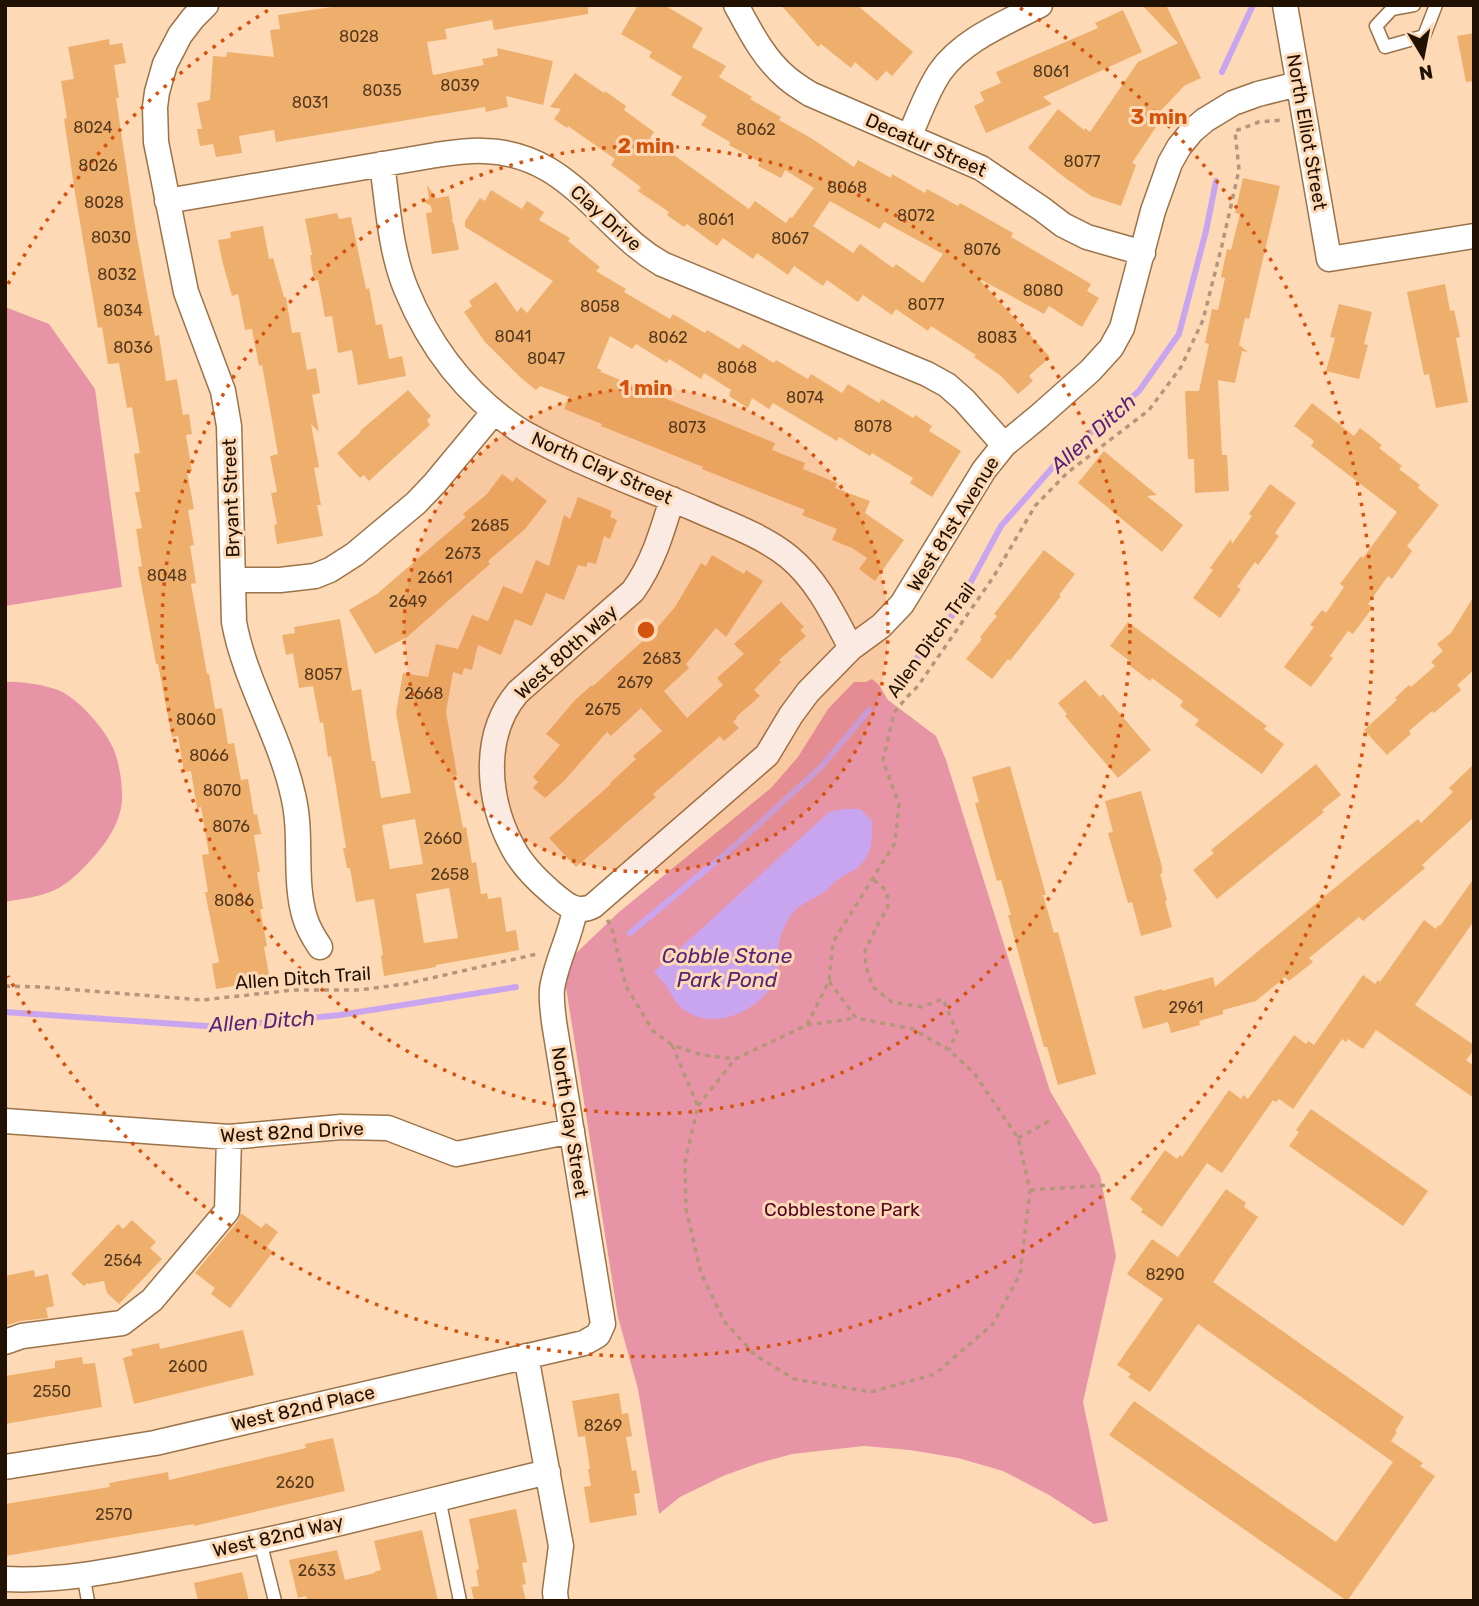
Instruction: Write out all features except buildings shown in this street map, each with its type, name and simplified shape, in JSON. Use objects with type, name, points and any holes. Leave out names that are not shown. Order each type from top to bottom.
[{"type":"street","name":"Bryant Street","points":[[206,5],[180,35],[165,64],[155,107],[156,142],[186,292],[223,391],[229,426],[234,622],[239,645],[289,778],[297,820],[300,891],[304,916],[320,947]]},
{"type":"street","name":"Decatur Street","points":[[736,5],[766,55],[787,78],[810,94],[992,174],[1063,225],[1087,237],[1143,253]]},
{"type":"street","points":[[909,137],[931,88],[949,61],[988,32],[1040,5]]},
{"type":"street","name":"North Elliot Street","points":[[1285,5],[1329,259],[1474,236]]},
{"type":"street","name":"West 81st Avenue","points":[[584,908],[760,762],[808,692],[851,648],[881,626],[902,604],[984,470],[1004,445],[1090,371],[1111,348],[1122,328],[1153,211],[1170,163],[1192,131],[1233,103],[1298,85]]},
{"type":"street","name":"Clay Drive","points":[[167,201],[447,154],[486,150],[524,157],[556,174],[588,200],[642,252],[692,277],[927,374],[947,385],[1004,445]]},
{"type":"street","name":"North Clay Street","points":[[382,164],[394,249],[405,287],[442,355],[471,391],[519,430],[570,457],[742,530],[789,557],[827,601],[851,648]]},
{"type":"street","points":[[233,580],[280,580],[315,576],[347,560],[416,503],[494,412]]},
{"type":"street","name":"West 80th Way","points":[[584,908],[566,904],[539,882],[513,848],[496,804],[492,751],[496,730],[504,711],[518,692],[633,591],[655,553],[672,499]]},
{"type":"street","name":"North Clay Street","points":[[584,908],[572,927],[557,965],[552,992],[554,1022],[603,1324],[598,1335]]},
{"type":"street","name":"West 82nd Drive","points":[[5,1121],[229,1137],[341,1127],[388,1128],[456,1154],[572,1131]]},
{"type":"street","points":[[5,1342],[22,1336],[122,1323],[152,1300],[227,1211],[229,1137]]},
{"type":"street","name":"West 82nd Place","points":[[5,1467],[155,1443],[584,1343],[598,1335]]},
{"type":"street","points":[[526,1356],[561,1546],[556,1601]]},
{"type":"street","name":"West 82nd Way","points":[[5,1578],[28,1580],[138,1566],[260,1541],[548,1472]]},
{"type":"lane","points":[[1415,5],[1392,9],[1376,26],[1385,47],[1424,36],[1436,5]]},
{"type":"lane","points":[[439,1498],[460,1601]]},
{"type":"lane","points":[[260,1541],[275,1601]]},
{"type":"lane","points":[[83,1574],[88,1601]]},
{"type":"path","name":"Allen Ditch Trail","points":[[807,1025],[829,981],[833,942],[895,843],[899,804],[883,761],[894,713],[918,685],[994,576],[1035,506],[1067,473],[1149,410],[1181,367],[1203,320],[1222,246],[1239,170],[1235,131],[1259,122],[1304,118]]},
{"type":"path","points":[[874,880],[887,891],[888,907],[865,951],[866,967],[873,988],[892,1002],[921,1007],[943,999],[957,1032],[949,1051]]},
{"type":"path","points":[[584,908],[611,925],[626,986],[653,1031],[672,1045],[702,1055],[735,1059]]},
{"type":"path","name":"Allen Ditch Trail","points":[[5,986],[202,1000],[294,990],[359,990],[405,984],[548,951]]},
{"type":"path","points":[[829,981],[856,1018]]},
{"type":"path","points":[[856,1018],[913,1028],[949,1051],[974,1073],[1018,1138],[1030,1190],[1020,1274],[993,1324],[935,1374],[871,1392],[794,1379],[755,1355],[724,1321],[701,1273],[685,1197],[685,1162],[698,1106],[735,1059],[807,1025],[856,1018]]},
{"type":"path","points":[[672,1045],[698,1106]]},
{"type":"path","points":[[1018,1138],[1053,1119]]},
{"type":"path","points":[[1030,1190],[1109,1185]]},
{"type":"green space","points":[[5,307],[49,324],[95,389],[122,587],[5,606]]},
{"type":"green space","name":"Cobblestone Park","points":[[872,679],[888,700],[936,736],[946,760],[1050,1091],[1100,1175],[1116,1256],[1083,1402],[1108,1521],[1094,1524],[1049,1495],[1003,1471],[958,1458],[864,1446],[792,1454],[756,1464],[723,1476],[680,1497],[659,1514],[638,1389],[618,1317],[565,981],[570,959],[619,912],[771,788],[798,757],[828,709],[854,682]]},
{"type":"green space","points":[[5,682],[58,690],[82,707],[97,723],[113,748],[119,766],[122,795],[121,810],[111,834],[76,876],[53,891],[5,902]]},
{"type":"water","name":"Cobble Stone Park Pond","points":[[860,809],[872,821],[872,841],[868,853],[856,869],[791,915],[779,941],[776,978],[767,993],[746,1010],[720,1018],[707,1019],[683,1009],[654,972],[829,812]]},
{"type":"waterway","name":"Allen Ditch","points":[[1222,72],[1253,5]]},
{"type":"waterway","name":"Allen Ditch","points":[[916,659],[954,613],[1001,526],[1060,459],[1139,391],[1179,334],[1216,181]]},
{"type":"waterway","name":"Allen Ditch","points":[[630,933],[739,842],[821,767],[869,710]]},
{"type":"waterway","name":"Allen Ditch","points":[[5,1012],[220,1027],[340,1015],[516,987]]}]
